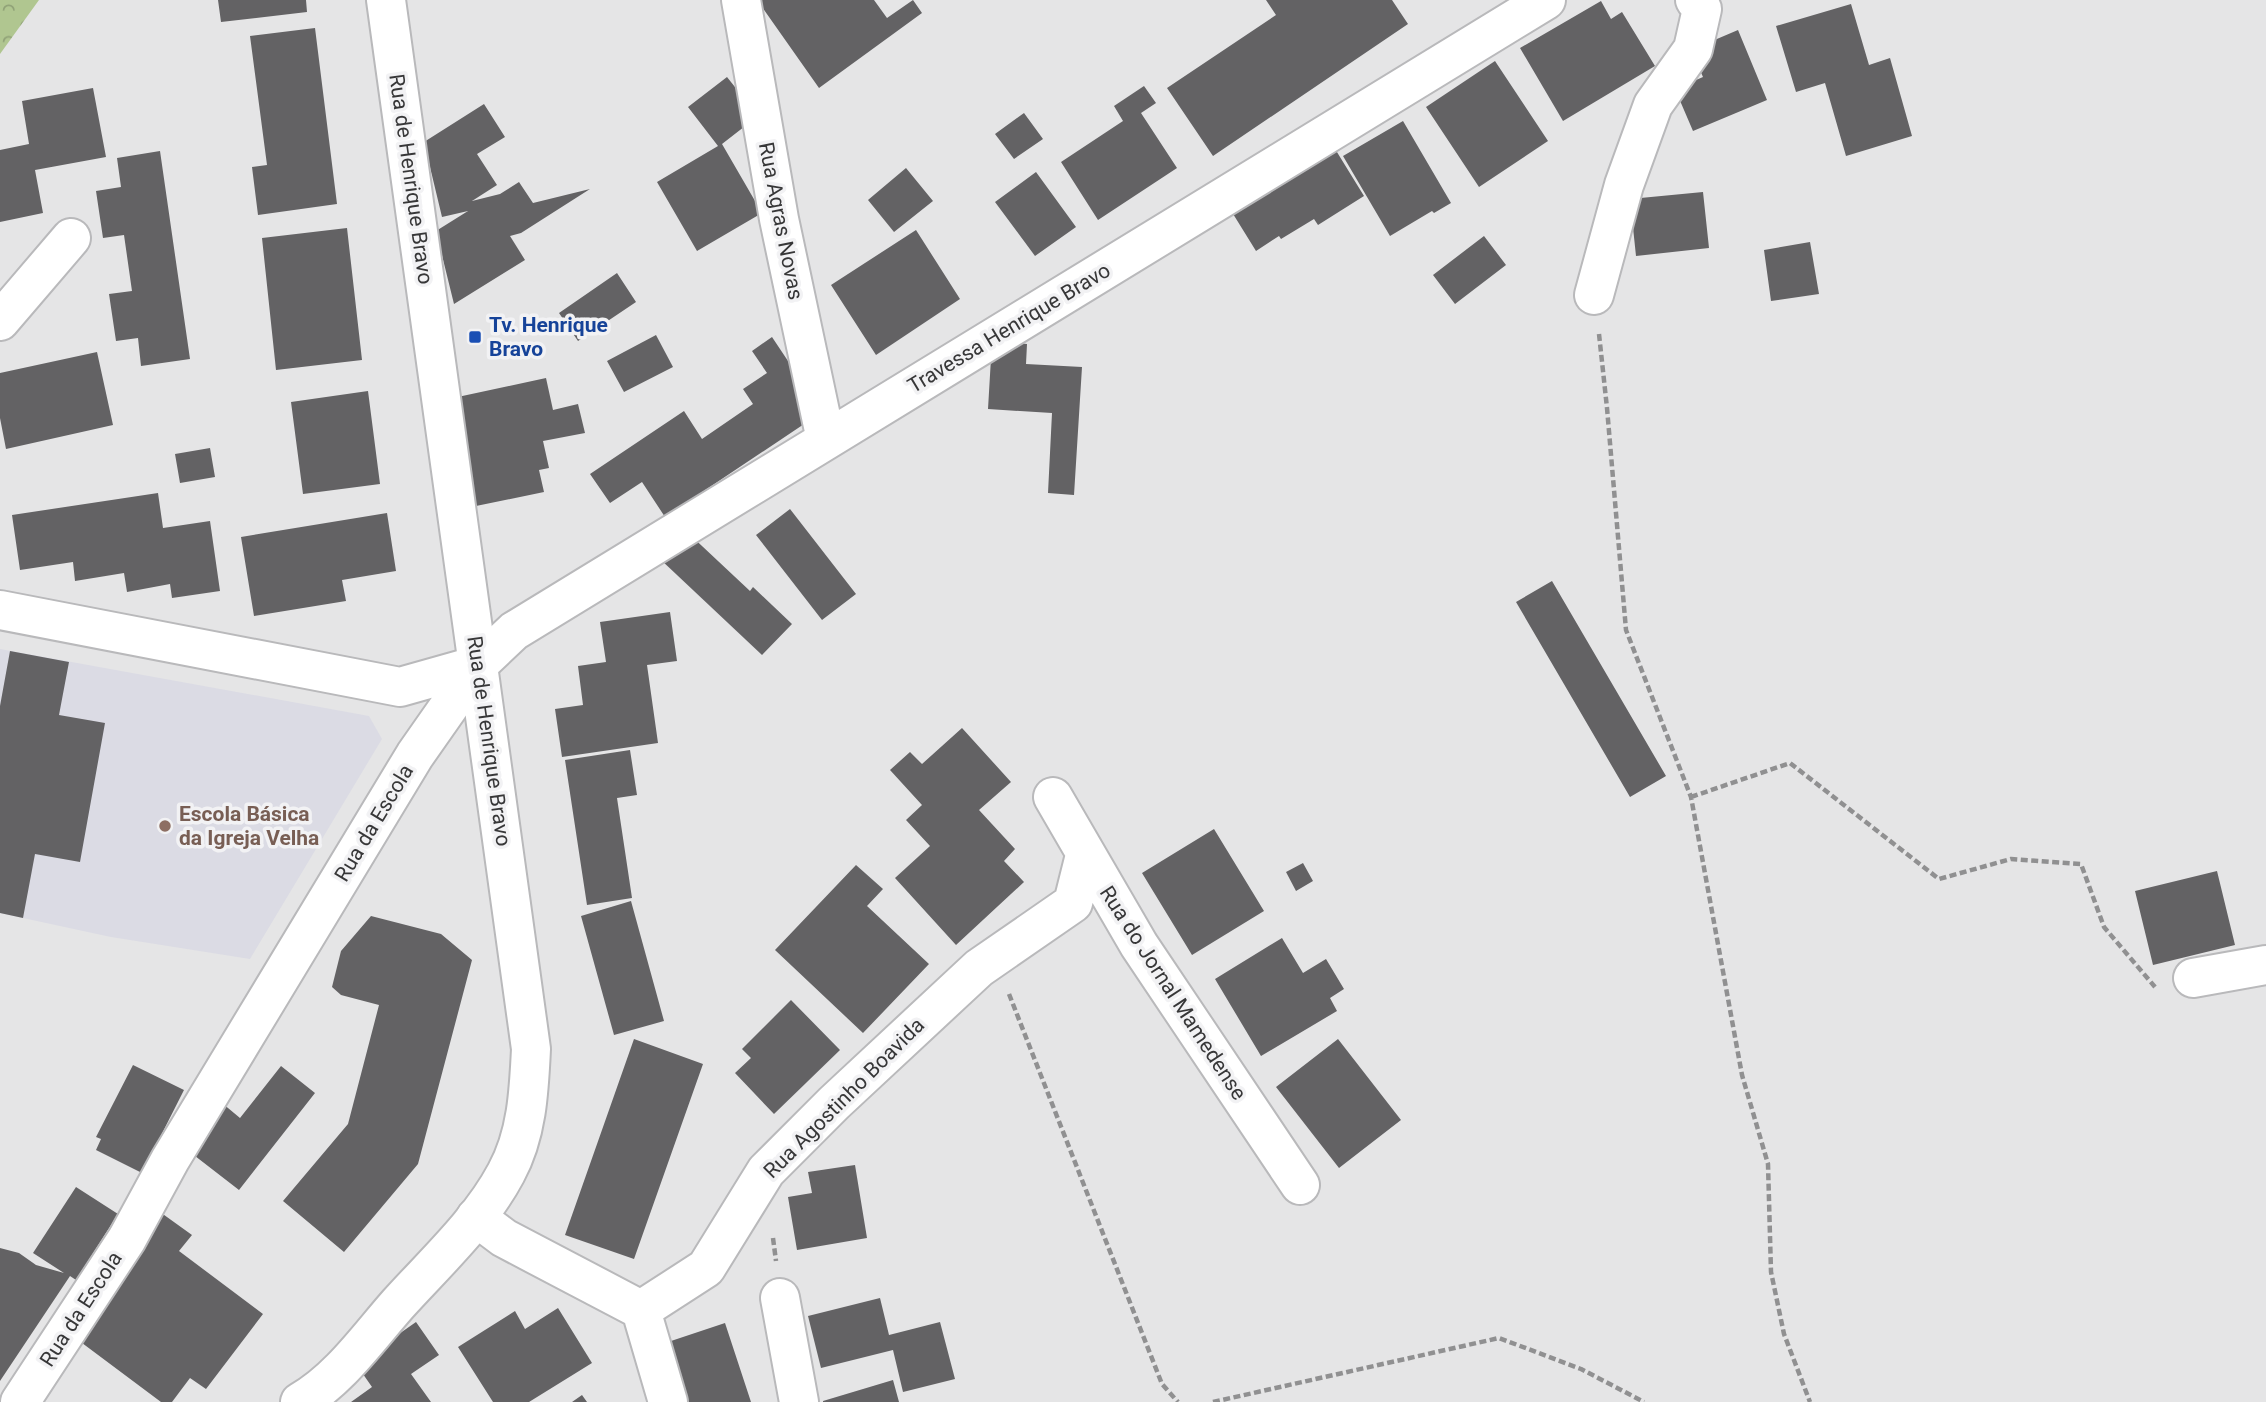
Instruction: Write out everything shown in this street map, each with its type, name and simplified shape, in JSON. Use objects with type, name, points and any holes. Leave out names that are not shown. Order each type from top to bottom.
[{"type":"street","name":"Rua de Henrique Bravo","points":[[300,1402],[312,1395],[345,1365],[475,1217],[506,1174],[523,1129],[529,1090],[531,1049],[386,0]]},
{"type":"street","name":"Rua Agras Novas","points":[[741,0],[779,219],[826,440]]},
{"type":"street","name":"Travessa Henrique Bravo","points":[[478,665],[514,631],[1546,0]]},
{"type":"street","points":[[1594,295],[1624,185],[1653,105],[1693,49],[1702,9],[1695,0]]},
{"type":"street","points":[[0,321],[71,239]]},
{"type":"street","points":[[0,610],[400,687],[478,665]]},
{"type":"street","name":"Rua da Escola","points":[[20,1402],[127,1239],[170,1160],[415,755],[478,665]]},
{"type":"street","name":"Rua do Jornal Mamedense","points":[[1053,797],[1139,945],[1300,1185]]},
{"type":"street","name":"Rua Agostinho Boavida","points":[[641,1310],[706,1269],[766,1171],[843,1094],[979,968],[1073,903],[1085,855]]},
{"type":"street","points":[[2193,978],[2266,965]]},
{"type":"street","points":[[475,1217],[504,1238],[641,1310],[668,1402]]},
{"type":"street","points":[[779,1298],[799,1402]]},
{"type":"path","points":[[1594,295],[1607,408],[1626,630],[1691,797],[1742,1075],[1768,1164],[1771,1272],[1784,1334],[1810,1402]]},
{"type":"path","points":[[1691,797],[1790,763],[1939,879],[2011,859],[2081,864],[2104,927],[2153,988],[2193,978]]},
{"type":"path","points":[[994,958],[1162,1384],[1178,1402]]},
{"type":"path","points":[[1213,1402],[1499,1338],[1581,1369],[1644,1402]]},
{"type":"shaded area","name":"Escola Básica da Igreja Velha","points":[[0,649],[369,716],[382,739],[250,959],[111,937],[0,913]]},
{"type":"green space","points":[[0,0],[39,0],[0,54]]},
{"type":"building","points":[[218,0],[306,0],[307,12],[221,22]]},
{"type":"building","points":[[757,0],[874,0],[887,18],[913,0],[922,13],[819,88]]},
{"type":"building","points":[[1266,0],[1392,0],[1408,24],[1213,156],[1167,88],[1276,15]]},
{"type":"building","points":[[1601,1],[1611,19],[1622,12],[1655,66],[1563,121],[1520,48]]},
{"type":"building","points":[[1851,4],[1869,65],[1890,58],[1912,136],[1846,156],[1825,83],[1796,92],[1776,26]]},
{"type":"building","points":[[315,28],[337,204],[258,215],[252,167],[267,165],[250,36]]},
{"type":"building","points":[[1738,30],[1767,100],[1693,131],[1675,89],[1703,77],[1691,50]]},
{"type":"building","points":[[1495,61],[1548,141],[1479,187],[1426,107]]},
{"type":"building","points":[[727,77],[758,116],[722,144],[762,213],[697,251],[657,182],[718,146],[688,107]]},
{"type":"building","points":[[1144,86],[1156,103],[1141,113],[1177,168],[1098,220],[1061,162],[1123,121],[1114,106]]},
{"type":"building","points":[[93,88],[106,157],[35,170],[43,213],[0,222],[0,150],[29,144],[22,101]]},
{"type":"building","points":[[484,104],[505,137],[477,154],[497,185],[472,201],[500,194],[519,182],[533,203],[590,189],[521,233],[510,236],[525,260],[454,304],[436,231],[468,211],[442,217],[424,142]]},
{"type":"building","points":[[1024,113],[1043,139],[1014,159],[995,134]]},
{"type":"building","points":[[1403,121],[1451,203],[1390,236],[1343,156]]},
{"type":"building","points":[[1332,144],[1364,196],[1318,225],[1314,219],[1256,251],[1230,209]]},
{"type":"building","points":[[160,151],[190,359],[141,366],[138,338],[116,341],[109,294],[132,291],[124,235],[103,238],[96,191],[121,187],[117,158]]},
{"type":"building","points":[[906,168],[933,201],[894,232],[868,200]]},
{"type":"building","points":[[1036,172],[1076,227],[1035,256],[995,202]]},
{"type":"building","points":[[1703,192],[1709,248],[1636,256],[1630,199]]},
{"type":"building","points":[[347,228],[362,360],[276,370],[262,238]]},
{"type":"building","points":[[916,230],[960,299],[876,355],[831,285]]},
{"type":"building","points":[[1484,236],[1506,265],[1455,304],[1433,275]]},
{"type":"building","points":[[1810,242],[1819,294],[1771,301],[1764,250]]},
{"type":"building","points":[[617,273],[636,302],[578,341],[559,313]]},
{"type":"building","points":[[656,335],[673,367],[624,392],[607,361]]},
{"type":"building","points":[[772,337],[822,412],[665,517],[642,482],[610,503],[590,474],[684,411],[702,439],[753,404],[743,389],[767,373],[752,351]]},
{"type":"building","points":[[992,341],[1027,344],[1026,364],[1082,367],[1074,495],[1048,493],[1052,413],[988,409]]},
{"type":"building","points":[[97,352],[113,425],[6,449],[0,418],[0,373]]},
{"type":"building","points":[[546,378],[553,410],[578,404],[585,433],[543,441],[549,468],[539,470],[544,492],[476,506],[453,398]]},
{"type":"building","points":[[368,391],[380,484],[303,494],[291,402]]},
{"type":"building","points":[[210,448],[215,477],[180,483],[175,454]]},
{"type":"building","points":[[158,493],[163,528],[210,521],[220,591],[172,598],[170,584],[127,592],[124,573],[75,581],[73,562],[20,570],[12,515]]},
{"type":"building","points":[[790,509],[856,594],[822,620],[756,535]]},
{"type":"building","points":[[387,513],[396,571],[342,580],[346,601],[254,616],[241,537]]},
{"type":"building","points":[[686,531],[750,591],[753,587],[792,624],[762,655],[660,559]]},
{"type":"building","points":[[1552,581],[1666,776],[1630,797],[1516,602]]},
{"type":"building","points":[[670,612],[677,661],[647,665],[658,743],[562,757],[555,709],[583,705],[578,666],[606,662],[600,622]]},
{"type":"building","points":[[10,651],[69,662],[59,715],[105,723],[80,862],[35,854],[23,918],[0,913],[0,706]]},
{"type":"building","points":[[962,728],[1011,782],[979,810],[1015,849],[1004,861],[1024,882],[956,945],[895,878],[930,846],[906,820],[922,805],[890,770],[910,752],[922,764]]},
{"type":"building","points":[[630,750],[637,795],[617,798],[632,898],[587,905],[565,760]]},
{"type":"building","points":[[1214,829],[1264,911],[1192,955],[1142,873]]},
{"type":"building","points":[[1303,863],[1313,881],[1296,891],[1286,872]]},
{"type":"building","points":[[856,865],[883,889],[867,906],[929,964],[863,1033],[775,950]]},
{"type":"building","points":[[2217,871],[2235,945],[2153,965],[2135,891]]},
{"type":"building","points":[[631,901],[664,1021],[614,1035],[581,916]]},
{"type":"building","points":[[371,916],[441,934],[472,960],[418,1164],[344,1252],[283,1201],[348,1124],[379,1005],[341,995],[332,987],[341,951]]},
{"type":"building","points":[[1282,938],[1303,973],[1326,959],[1344,989],[1330,998],[1337,1011],[1261,1056],[1215,979]]},
{"type":"building","points":[[791,1000],[840,1050],[774,1114],[735,1073],[751,1058],[742,1049]]},
{"type":"building","points":[[634,1039],[703,1064],[634,1259],[565,1235]]},
{"type":"building","points":[[1338,1039],[1401,1120],[1339,1168],[1276,1087]]},
{"type":"building","points":[[133,1065],[184,1090],[142,1173],[96,1150],[101,1139],[96,1137]]},
{"type":"building","points":[[281,1066],[315,1093],[239,1190],[186,1149],[222,1103],[240,1118]]},
{"type":"building","points":[[855,1165],[867,1238],[797,1250],[788,1197],[812,1193],[808,1172]]},
{"type":"building","points":[[76,1187],[118,1214],[76,1280],[70,1276],[0,1381],[0,1248],[19,1253],[36,1265],[64,1273],[33,1253]]},
{"type":"building","points":[[160,1212],[192,1235],[179,1251],[263,1314],[206,1389],[190,1378],[172,1402],[161,1402],[70,1334]]},
{"type":"building","points":[[880,1298],[889,1335],[940,1322],[955,1379],[903,1392],[893,1350],[821,1368],[808,1316]]},
{"type":"building","points":[[558,1308],[592,1363],[529,1402],[493,1402],[458,1347],[515,1311],[525,1329]]},
{"type":"building","points":[[416,1322],[439,1355],[411,1374],[431,1402],[351,1402],[372,1387],[356,1364]]},
{"type":"building","points":[[725,1323],[751,1402],[686,1402],[665,1343]]},
{"type":"building","points":[[893,1380],[899,1402],[823,1402],[823,1401]]},
{"type":"building","points":[[582,1395],[587,1402],[572,1402]]},
{"type":"place","name":"Tv. Henrique Bravo","points":[[475,337]]},
{"type":"place","name":"Escola Básica da Igreja Velha","points":[[165,826]]}]
